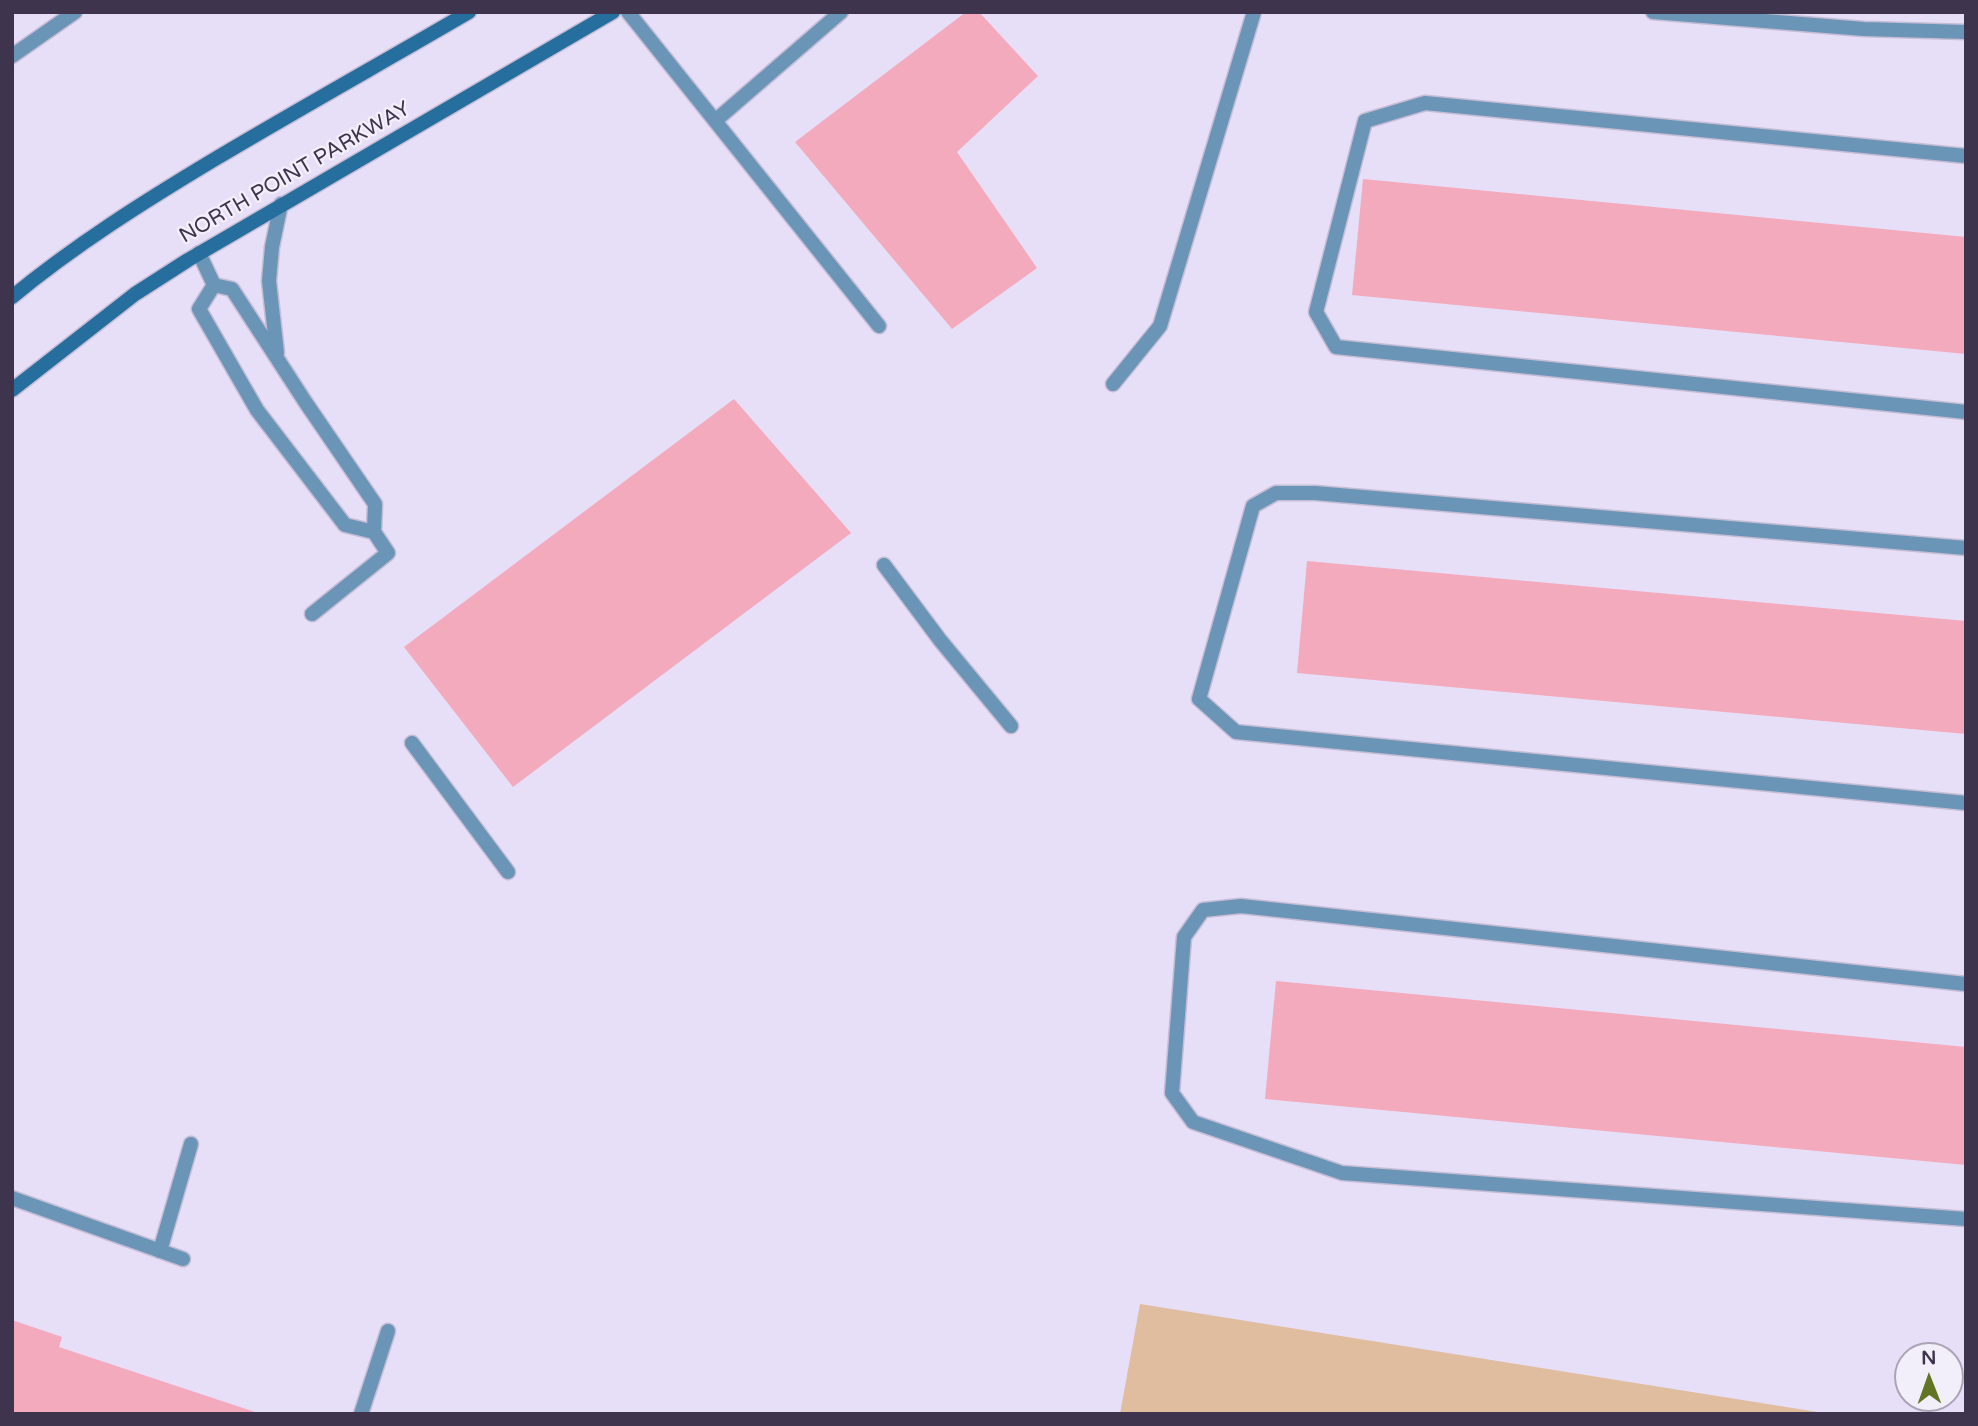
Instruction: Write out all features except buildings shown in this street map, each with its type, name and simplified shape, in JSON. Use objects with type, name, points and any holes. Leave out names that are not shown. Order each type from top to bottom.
[{"type":"street","points":[[12,56],[75,12]]},
{"type":"street","points":[[12,297],[100,232],[158,194],[469,12]]},
{"type":"street","name":"NORTH POINT PARKWAY","points":[[12,390],[135,294],[199,253],[613,12]]},
{"type":"street","points":[[628,12],[879,326]]},
{"type":"street","points":[[715,121],[841,12]]},
{"type":"street","points":[[1113,384],[1160,326],[1254,12]]},
{"type":"street","points":[[1653,12],[1864,29],[1966,32]]},
{"type":"street","points":[[1966,156],[1425,103],[1365,121],[1316,312],[1336,347],[1966,412]]},
{"type":"street","points":[[278,358],[269,281],[272,247],[281,204]]},
{"type":"street","points":[[199,253],[214,285]]},
{"type":"street","points":[[214,285],[232,289],[375,504],[374,532],[387,553],[312,614]]},
{"type":"street","points":[[214,285],[200,309],[257,410],[345,525],[374,532]]},
{"type":"street","points":[[1966,548],[1315,493],[1276,494],[1253,506],[1199,699],[1236,732],[1966,803]]},
{"type":"street","points":[[884,565],[940,640],[1011,726]]},
{"type":"street","points":[[412,743],[508,872]]},
{"type":"street","points":[[1966,984],[1241,906],[1203,910],[1184,937],[1172,1093],[1193,1122],[1342,1173],[1966,1219]]},
{"type":"street","points":[[160,1251],[191,1144]]},
{"type":"street","points":[[12,1198],[183,1259]]},
{"type":"street","points":[[361,1414],[388,1331]]},
{"type":"shaded area","points":[[1140,1304],[1830,1414],[1120,1414]]}]
